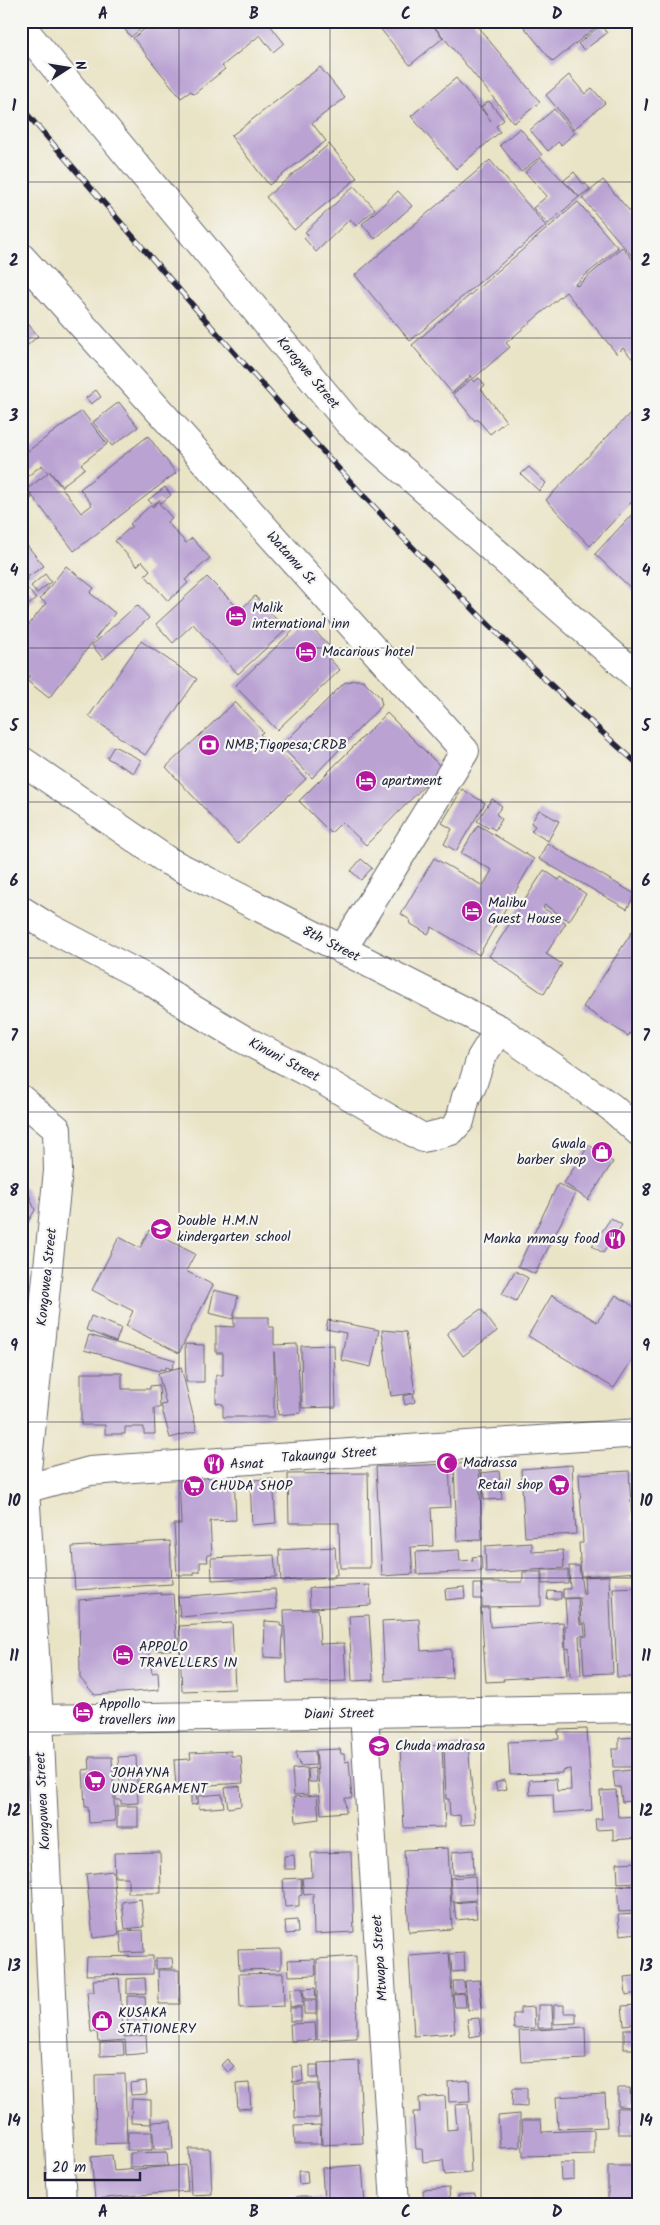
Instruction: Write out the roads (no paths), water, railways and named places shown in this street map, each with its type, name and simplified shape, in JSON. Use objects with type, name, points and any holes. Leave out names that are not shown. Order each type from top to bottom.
[{"type":"street","name":"Korogwe Street","points":[[21,26],[349,423],[639,678]]},
{"type":"street","name":"Watamu St","points":[[21,257],[465,751],[342,950]]},
{"type":"street","name":"8th Street","points":[[21,760],[168,861],[499,1029],[611,1107],[639,1132]]},
{"type":"street","name":"Kinuni Street","points":[[21,910],[48,927],[151,981],[189,1007],[243,1039],[332,1085],[423,1138],[451,1132],[460,1121],[466,1097],[472,1086],[481,1058],[499,1029]]},
{"type":"street","name":"Kongowea Street","points":[[21,1099],[57,1129],[58,1171],[23,1490],[39,1719],[62,2204]]},
{"type":"street","name":"Takaungu Street","points":[[23,1490],[90,1471],[639,1434]]},
{"type":"street","name":"Diani Street","points":[[39,1719],[639,1708]]},
{"type":"street","name":"Mtwapa Street","points":[[364,1713],[395,2204]]},
{"type":"railway","points":[[21,107],[243,363],[396,530],[474,611],[555,689],[639,765]]},
{"type":"place","name":"Malik international inn","points":[[236,616]]},
{"type":"place","name":"Macarious hotel","points":[[306,652]]},
{"type":"place","name":"NMB;Tigopesa;CRDB","points":[[209,745]]},
{"type":"place","name":"apartment","points":[[366,781]]},
{"type":"place","name":"Malibu Guest House","points":[[472,911]]},
{"type":"place","name":"Gwala barber shop","points":[[602,1152]]},
{"type":"place","name":"Double H.M.N kindergarten school","points":[[161,1229]]},
{"type":"place","name":"Manka mmasy food","points":[[615,1239]]},
{"type":"place","name":"Madrassa","points":[[447,1463]]},
{"type":"place","name":"Asnat","points":[[214,1464]]},
{"type":"place","name":"Retail shop","points":[[559,1485]]},
{"type":"place","name":"CHUDA SHOP","points":[[194,1486]]},
{"type":"place","name":"APPOLO TRAVELLERS IN","points":[[123,1655]]},
{"type":"place","name":"Appollo travellers inn","points":[[83,1712]]},
{"type":"place","name":"Chuda madrasa","points":[[379,1746]]},
{"type":"place","name":"JOHAYNA UNDERGAMENT","points":[[95,1781]]},
{"type":"place","name":"KUSAKA STATIONERY","points":[[102,2021]]}]
